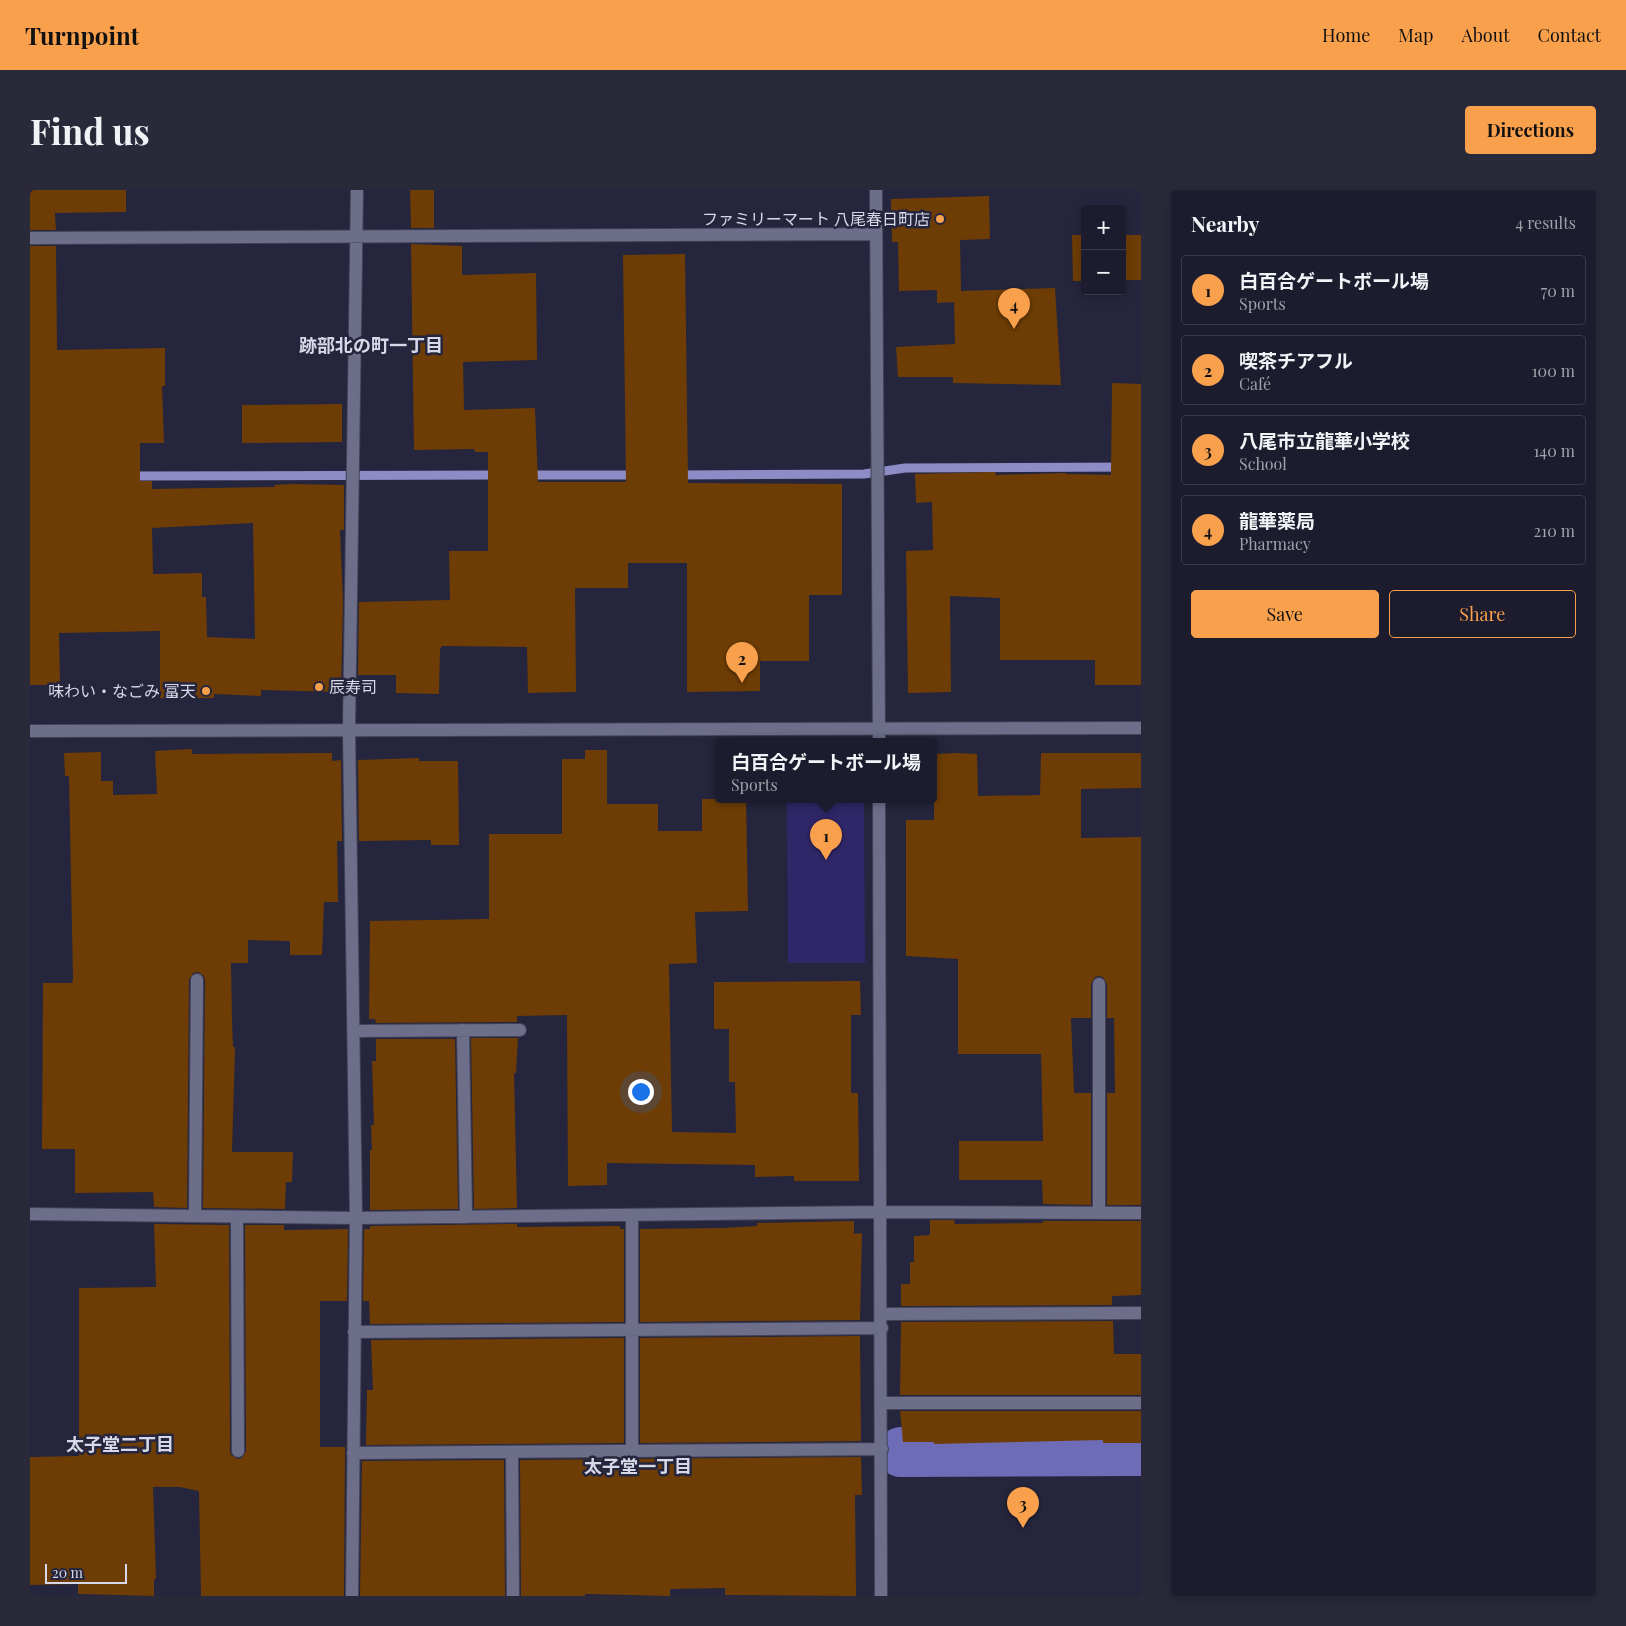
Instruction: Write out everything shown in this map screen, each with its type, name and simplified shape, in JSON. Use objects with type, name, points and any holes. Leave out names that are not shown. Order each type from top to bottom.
[{"type":"street","points":[[352,1596],[356,1218],[349,729],[357,190]]},
{"type":"street","points":[[876,190],[879,735]]},
{"type":"street","points":[[30,238],[356,238],[875,234]]},
{"type":"street","points":[[30,730],[349,729],[879,735],[1141,728]]},
{"type":"street","points":[[879,803],[882,1212],[881,1596]]},
{"type":"street","points":[[195,1216],[197,980]]},
{"type":"street","points":[[1098,1213],[1099,984]]},
{"type":"street","points":[[464,1030],[466,1217]]},
{"type":"street","points":[[353,1031],[520,1030]]},
{"type":"street","points":[[30,1214],[356,1218],[882,1212],[1141,1213]]},
{"type":"street","points":[[632,1215],[632,1451]]},
{"type":"street","points":[[237,1217],[238,1451]]},
{"type":"street","points":[[882,1314],[1141,1313]]},
{"type":"street","points":[[354,1332],[882,1328]]},
{"type":"street","points":[[882,1403],[1141,1403]]},
{"type":"street","points":[[353,1453],[882,1449]]},
{"type":"street","points":[[512,1452],[513,1596]]},
{"type":"shaded area","points":[[787,803],[864,803],[865,963],[788,963]]},
{"type":"building","points":[[30,190],[126,190],[126,212],[55,213],[56,230],[30,230]]},
{"type":"building","points":[[410,190],[434,190],[434,228],[411,228]]},
{"type":"building","points":[[989,196],[990,239],[960,240],[961,291],[1055,288],[1061,385],[953,383],[953,377],[898,377],[896,347],[955,344],[954,302],[937,303],[937,290],[899,291],[898,242],[892,242],[891,199]]},
{"type":"building","points":[[1072,235],[1081,235],[1081,281],[1073,281]]},
{"type":"building","points":[[1126,235],[1141,235],[1141,280],[1126,280]]},
{"type":"building","points":[[411,244],[462,246],[462,275],[536,273],[537,360],[463,362],[464,410],[535,408],[538,482],[626,482],[623,255],[685,254],[688,483],[842,484],[842,595],[809,595],[809,661],[760,661],[760,691],[687,692],[687,563],[628,563],[628,588],[575,588],[576,692],[528,693],[527,647],[442,646],[440,649],[439,694],[396,693],[396,675],[358,675],[359,602],[450,600],[449,551],[488,551],[488,452],[475,452],[474,449],[414,450]]},
{"type":"building","points":[[30,246],[56,246],[57,350],[165,348],[165,386],[162,386],[164,443],[140,443],[140,481],[152,481],[152,489],[275,487],[274,485],[293,484],[344,485],[344,530],[340,530],[343,601],[341,692],[261,690],[261,696],[214,694],[214,698],[160,698],[160,631],[59,633],[60,685],[30,685]],"holes":[[[253,523],[255,639],[207,637],[206,597],[202,597],[202,573],[153,574],[152,528]]]},
{"type":"building","points":[[1112,383],[1141,384],[1141,685],[1095,685],[1095,660],[1000,660],[1000,598],[950,596],[951,692],[908,693],[906,551],[933,550],[932,502],[916,503],[915,474],[995,472],[996,475],[1066,473],[1111,475]]},
{"type":"building","points":[[342,404],[342,442],[242,443],[242,405]]},
{"type":"building","points":[[192,749],[192,754],[332,753],[332,761],[341,760],[342,841],[337,841],[338,902],[324,902],[322,955],[290,955],[290,941],[248,940],[248,963],[231,963],[233,1047],[235,1047],[232,1152],[293,1152],[292,1182],[286,1182],[285,1209],[203,1208],[205,980],[204,976],[198,972],[193,973],[189,980],[187,1208],[154,1207],[153,1192],[75,1193],[75,1149],[42,1149],[43,983],[72,983],[73,979],[69,776],[65,776],[64,753],[101,752],[101,781],[113,781],[113,795],[157,794],[155,751]]},
{"type":"building","points":[[585,750],[607,750],[607,804],[658,804],[658,831],[702,831],[702,799],[715,799],[715,803],[746,803],[748,911],[695,912],[697,963],[669,964],[672,1132],[736,1133],[735,1082],[729,1082],[729,1029],[714,1029],[714,982],[860,981],[861,1015],[851,1015],[851,1093],[858,1093],[859,1181],[794,1181],[794,1176],[755,1177],[755,1165],[607,1163],[607,1185],[568,1186],[567,1015],[517,1016],[517,1022],[376,1023],[375,1019],[369,1019],[370,921],[489,919],[489,834],[562,834],[562,759],[585,759]]},
{"type":"building","points":[[1041,753],[1141,753],[1141,788],[1081,789],[1081,838],[1141,837],[1141,1205],[1107,1205],[1107,1093],[1115,1093],[1114,1018],[1107,1018],[1107,984],[1103,977],[1099,976],[1095,977],[1091,984],[1091,1018],[1071,1018],[1074,1093],[1091,1093],[1091,1205],[1043,1204],[1042,1180],[959,1180],[959,1141],[1043,1141],[1041,1054],[958,1054],[958,959],[906,956],[906,820],[934,820],[934,803],[937,803],[937,754],[977,754],[978,796],[1040,795]]},
{"type":"building","points":[[419,758],[419,761],[458,761],[459,845],[431,845],[431,840],[359,841],[358,760]]},
{"type":"building","points":[[471,1038],[518,1038],[516,1073],[514,1073],[517,1208],[474,1209]]},
{"type":"building","points":[[376,1039],[455,1039],[458,1209],[370,1210],[371,1125],[374,1125],[372,1061],[376,1061]]},
{"type":"building","points":[[930,1220],[954,1220],[955,1224],[1043,1223],[1043,1221],[1141,1221],[1141,1295],[1112,1296],[1112,1305],[901,1306],[901,1284],[910,1284],[910,1262],[914,1262],[914,1236],[930,1235]]},
{"type":"building","points":[[854,1221],[854,1234],[862,1233],[860,1320],[640,1322],[640,1229],[723,1228],[757,1226],[757,1223]]},
{"type":"building","points":[[154,1224],[229,1225],[230,1451],[231,1455],[238,1459],[242,1458],[246,1451],[245,1225],[284,1225],[284,1230],[348,1229],[347,1301],[320,1301],[320,1447],[345,1447],[344,1596],[201,1596],[199,1491],[180,1487],[153,1487],[156,1579],[154,1579],[154,1596],[78,1594],[78,1584],[30,1585],[30,1457],[79,1456],[79,1288],[156,1287]]},
{"type":"building","points":[[517,1224],[517,1227],[620,1226],[620,1229],[624,1229],[624,1322],[370,1324],[369,1301],[363,1301],[364,1229],[370,1229],[370,1226]]},
{"type":"building","points":[[1113,1321],[1114,1354],[1141,1354],[1141,1395],[900,1395],[901,1322]]},
{"type":"building","points":[[860,1336],[861,1441],[640,1443],[640,1338]]},
{"type":"building","points":[[624,1338],[624,1443],[366,1445],[367,1390],[373,1390],[371,1340]]},
{"type":"building","points":[[900,1411],[1141,1411],[1141,1443],[1103,1443],[1103,1440],[934,1444],[934,1442],[903,1442]]},
{"type":"building","points":[[861,1457],[862,1495],[855,1495],[856,1596],[725,1595],[725,1588],[670,1589],[670,1596],[585,1594],[585,1596],[521,1596],[520,1460]]},
{"type":"building","points":[[504,1460],[505,1596],[360,1596],[362,1461]]},
{"type":"waterway","points":[[677,475],[864,474],[905,468],[1141,467]]},
{"type":"waterway","points":[[129,476],[499,475]]},
{"type":"waterway","points":[[527,475],[636,475]]},
{"type":"waterway","points":[[901,1452],[1141,1451]]},
{"type":"place","name":"ファミリーマート 八尾春日町店","points":[[940,219]]},
{"type":"place","name":"龍華薬局","points":[[1014,329]]},
{"type":"place","name":"喫茶チアフル","points":[[742,683]]},
{"type":"place","name":"辰寿司","points":[[319,687]]},
{"type":"place","name":"味わい・なごみ 富天","points":[[206,691]]},
{"type":"place","name":"白百合ゲートボール場","points":[[826,860]]},
{"type":"place","name":"八尾市立龍華小学校","points":[[1023,1528]]},
{"type":"district","name":"跡部北の町一丁目","points":[[371,346]]},
{"type":"district","name":"太子堂二丁目","points":[[120,1445]]},
{"type":"district","name":"太子堂一丁目","points":[[638,1467]]}]
